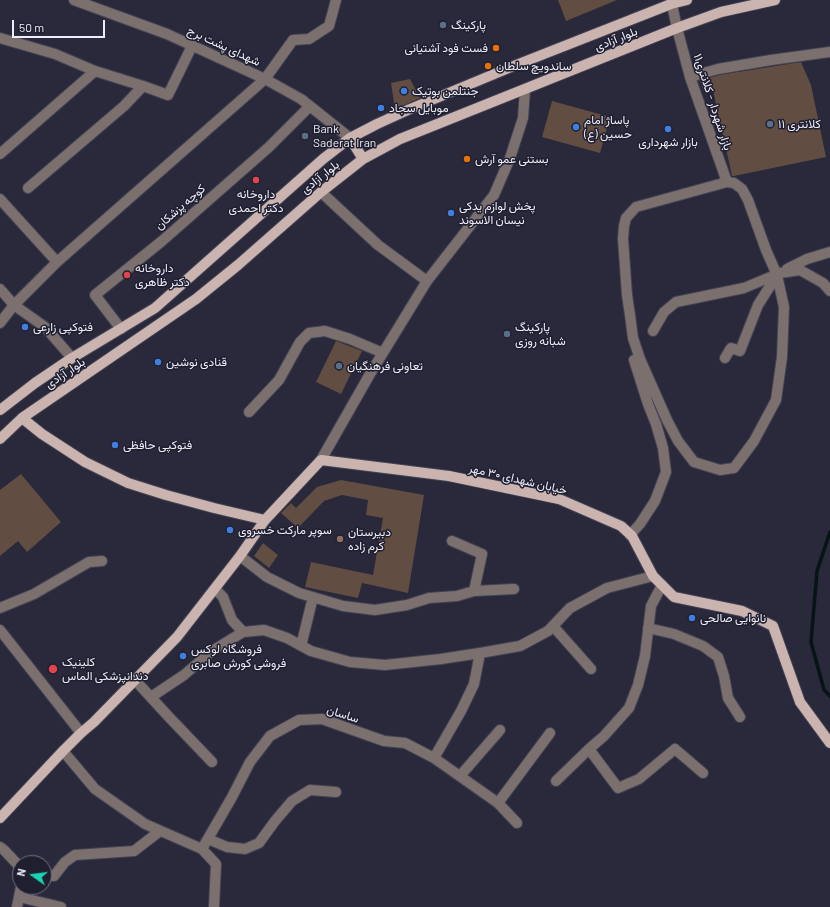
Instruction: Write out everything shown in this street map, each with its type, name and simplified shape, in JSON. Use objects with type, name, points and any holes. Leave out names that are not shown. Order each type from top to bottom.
[{"type":"main road","name":"بلوار آزادی","points":[[0,410],[35,383],[72,358],[155,308],[323,159],[350,138],[423,103],[671,2],[687,0]]},
{"type":"main road","name":"بلوار آزادی","points":[[0,439],[22,418],[196,299],[238,265],[321,192],[363,159],[400,139],[677,28],[721,12],[775,0]]},
{"type":"main road","points":[[350,138],[363,159]]},
{"type":"main road","points":[[22,418],[42,434],[85,462],[128,483],[214,508],[265,520]]},
{"type":"main road","points":[[0,818],[63,751],[94,722],[177,637],[240,556],[265,520],[322,460]]},
{"type":"main road","name":"خیابان شهدای ۳۰ مهر","points":[[322,460],[449,476],[559,499],[621,526],[630,535],[653,576],[674,597],[742,611],[773,626],[800,702],[830,743]]},
{"type":"street","name":"شهدای پشت برج","points":[[74,0],[167,34],[265,79],[301,99],[350,138]]},
{"type":"street","points":[[0,323],[14,305],[57,262],[265,79],[293,40],[309,40],[329,26],[336,0]]},
{"type":"street","name":"بازار شهردار - کلانتری۱۱","points":[[671,2],[690,77],[727,182]]},
{"type":"street","points":[[0,38],[55,54],[95,71],[168,95],[192,46]]},
{"type":"street","points":[[690,77],[718,69],[740,65],[830,52]]},
{"type":"street","points":[[0,154],[95,71]]},
{"type":"street","points":[[28,188],[124,106],[142,86]]},
{"type":"street","points":[[322,460],[427,281],[494,195],[510,158],[523,118],[525,90]]},
{"type":"street","name":"کوچه پزشکان","points":[[121,329],[96,295],[162,241],[263,152],[310,106]]},
{"type":"street","points":[[623,224],[627,295],[633,338],[640,359],[667,420],[678,441],[694,462],[720,470],[734,468],[754,441],[776,400],[782,357],[784,307],[778,274],[766,250],[748,200],[742,189],[734,183],[727,182],[636,207],[626,218],[623,224],[620,260],[626,329]]},
{"type":"street","points":[[321,192],[378,245],[427,281]]},
{"type":"street","points":[[0,198],[57,262]]},
{"type":"street","points":[[653,330],[664,312],[676,302],[744,288],[778,274],[807,259],[830,252]]},
{"type":"street","points":[[725,358],[732,348],[740,351],[758,305],[778,274],[800,270],[823,284],[830,291]]},
{"type":"street","points":[[0,289],[14,305],[45,327],[72,358]]},
{"type":"street","points":[[249,412],[279,380],[300,342],[309,333],[325,331],[350,339],[383,354]]},
{"type":"street","points":[[630,348],[663,448],[666,472],[655,501],[640,524],[630,535]]},
{"type":"street","points":[[452,541],[482,554],[474,591]]},
{"type":"street","points":[[240,556],[267,577],[299,593],[343,606],[376,610],[407,605],[429,598],[458,596],[474,591],[514,589]]},
{"type":"street","points":[[0,608],[34,594],[89,562],[102,561]]},
{"type":"street","points":[[151,697],[184,675],[212,650],[243,632],[264,630],[287,638],[311,651],[350,662],[386,665],[480,653],[520,646],[548,631],[570,608],[607,588],[653,576]]},
{"type":"street","points":[[556,781],[604,736],[629,708],[638,685],[645,656],[651,606],[662,585]]},
{"type":"street","points":[[215,589],[223,597],[232,620],[243,632]]},
{"type":"street","points":[[301,646],[313,597]]},
{"type":"street","points":[[553,626],[591,669]]},
{"type":"street","points":[[648,628],[674,634],[703,646],[718,657],[724,676],[728,698],[740,717]]},
{"type":"street","points":[[0,630],[81,733]]},
{"type":"street","points":[[434,758],[461,711],[474,684],[480,653]]},
{"type":"street","points":[[135,680],[212,762]]},
{"type":"street","name":"ساسان","points":[[202,849],[250,762],[270,736],[299,720],[322,719],[384,741],[405,743],[434,758],[498,803],[517,823]]},
{"type":"street","points":[[460,776],[500,730]]},
{"type":"street","points":[[498,803],[550,733]]},
{"type":"street","points":[[589,749],[618,788],[638,779],[675,749],[703,773]]},
{"type":"street","points":[[63,751],[95,789],[144,824],[202,849],[216,864],[214,907]]},
{"type":"street","points":[[208,839],[227,847],[245,849],[259,843],[274,821],[292,801],[310,790],[336,792]]},
{"type":"street","points":[[52,876],[54,876],[65,862],[75,855],[134,852],[160,831]]},
{"type":"street","points":[[0,847],[12,858]]},
{"type":"street","points":[[18,902],[61,907]]},
{"type":"building","points":[[558,0],[617,0],[566,21]]},
{"type":"building","name":"کلانتری ۱۱","points":[[801,62],[811,85],[826,157],[732,176],[713,90],[704,92],[700,81],[719,75]]},
{"type":"building","name":"جنتلمن بوتیک","points":[[410,79],[420,98],[395,109],[391,83]]},
{"type":"building","name":"پاساژ امام حسین (ع)","points":[[552,101],[610,117],[600,153],[542,137]]},
{"type":"building","name":"تعاونی فرهنگیان","points":[[336,341],[362,351],[341,394],[316,382]]},
{"type":"building","points":[[21,474],[61,522],[27,552],[18,541],[0,556],[0,490]]},
{"type":"building","points":[[341,480],[424,495],[408,593],[362,583],[358,598],[305,587],[311,562],[373,575],[383,518],[366,515],[368,500],[342,495],[324,501],[298,528],[281,513],[291,503],[296,508],[317,487]]},
{"type":"building","points":[[263,543],[278,555],[269,568],[254,556]]},
{"type":"waterway","points":[[830,532],[817,571],[811,642],[824,690],[830,696]]},
{"type":"place","name":"پارکینگ","points":[[443,25]]},
{"type":"place","name":"فست فود آشتیانی","points":[[496,48]]},
{"type":"place","name":"ساندویچ سلطان","points":[[488,66]]},
{"type":"place","name":"جنتلمن بوتیک","points":[[404,91]]},
{"type":"place","name":"موبایل سجاد","points":[[381,108]]},
{"type":"place","name":"کلانتری ۱۱","points":[[770,124]]},
{"type":"place","name":"پاساژ امام حسین (ع)","points":[[576,127]]},
{"type":"place","name":"بازار شهرداری","points":[[668,129]]},
{"type":"place","name":"Bank Saderat Iran","points":[[305,136]]},
{"type":"place","name":"بستنی عمو آرش","points":[[467,159]]},
{"type":"place","name":"داروخانه دکتر احمدی","points":[[256,180]]},
{"type":"place","name":"پخش لوازم یدکی نیسان الاسوند","points":[[451,213]]},
{"type":"place","name":"داروخانه دکتر ظاهری","points":[[127,275]]},
{"type":"place","name":"فتوکپی زارعی","points":[[25,327]]},
{"type":"place","name":"پارکینگ شبانه روزی","points":[[507,334]]},
{"type":"place","name":"قنادی نوشین","points":[[158,362]]},
{"type":"place","name":"تعاونی فرهنگیان","points":[[339,366]]},
{"type":"place","name":"فتوکپی حافظی","points":[[115,445]]},
{"type":"place","name":"سوپر مارکت خسروی","points":[[230,530]]},
{"type":"place","name":"دبیرستان کرم زاده","points":[[340,539]]},
{"type":"place","name":"نانوایی صالحی","points":[[692,618]]},
{"type":"place","name":"فروشگاه لوکس فروشی کورش صابری","points":[[183,656]]},
{"type":"place","name":"کلینیک دندانپزشکی الماس","points":[[53,669]]}]
